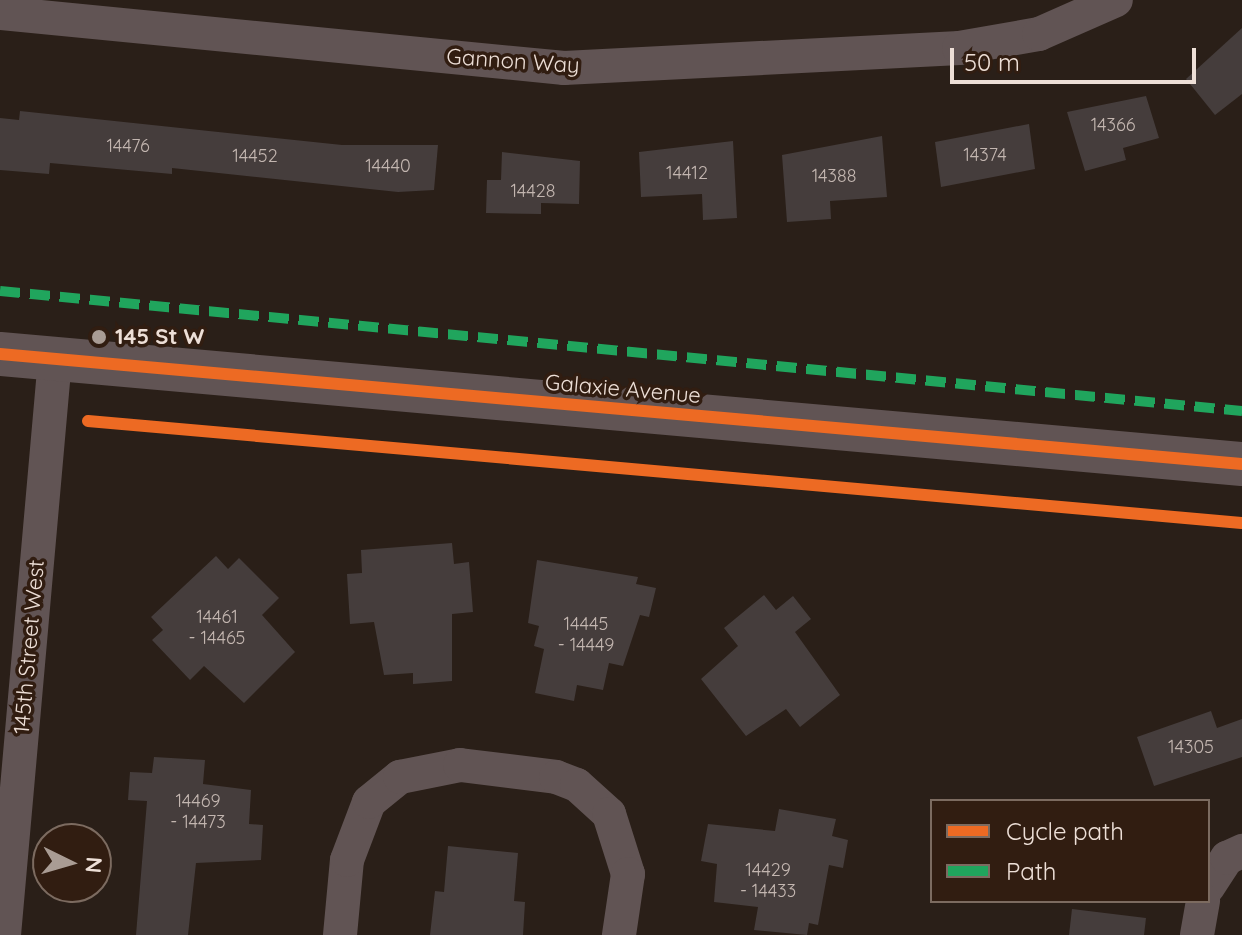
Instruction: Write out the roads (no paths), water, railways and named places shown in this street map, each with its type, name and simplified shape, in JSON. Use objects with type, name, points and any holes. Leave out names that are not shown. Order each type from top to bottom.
[{"type":"street","name":"Gannon Way","points":[[0,13],[564,68],[959,48],[1039,34],[1116,0]]},
{"type":"street","name":"Galaxie Avenue","points":[[0,354],[1242,464]]},
{"type":"street","name":"145th Street West","points":[[4,935],[55,359]]},
{"type":"street","points":[[340,935],[349,849],[369,802],[400,777],[460,765],[556,777],[577,785],[609,814],[628,874],[619,935]]},
{"type":"street","points":[[1210,884],[1227,858],[1242,851]]},
{"type":"street","points":[[1197,935],[1203,903]]},
{"type":"place","name":"145 St W","points":[[99,337]]}]
